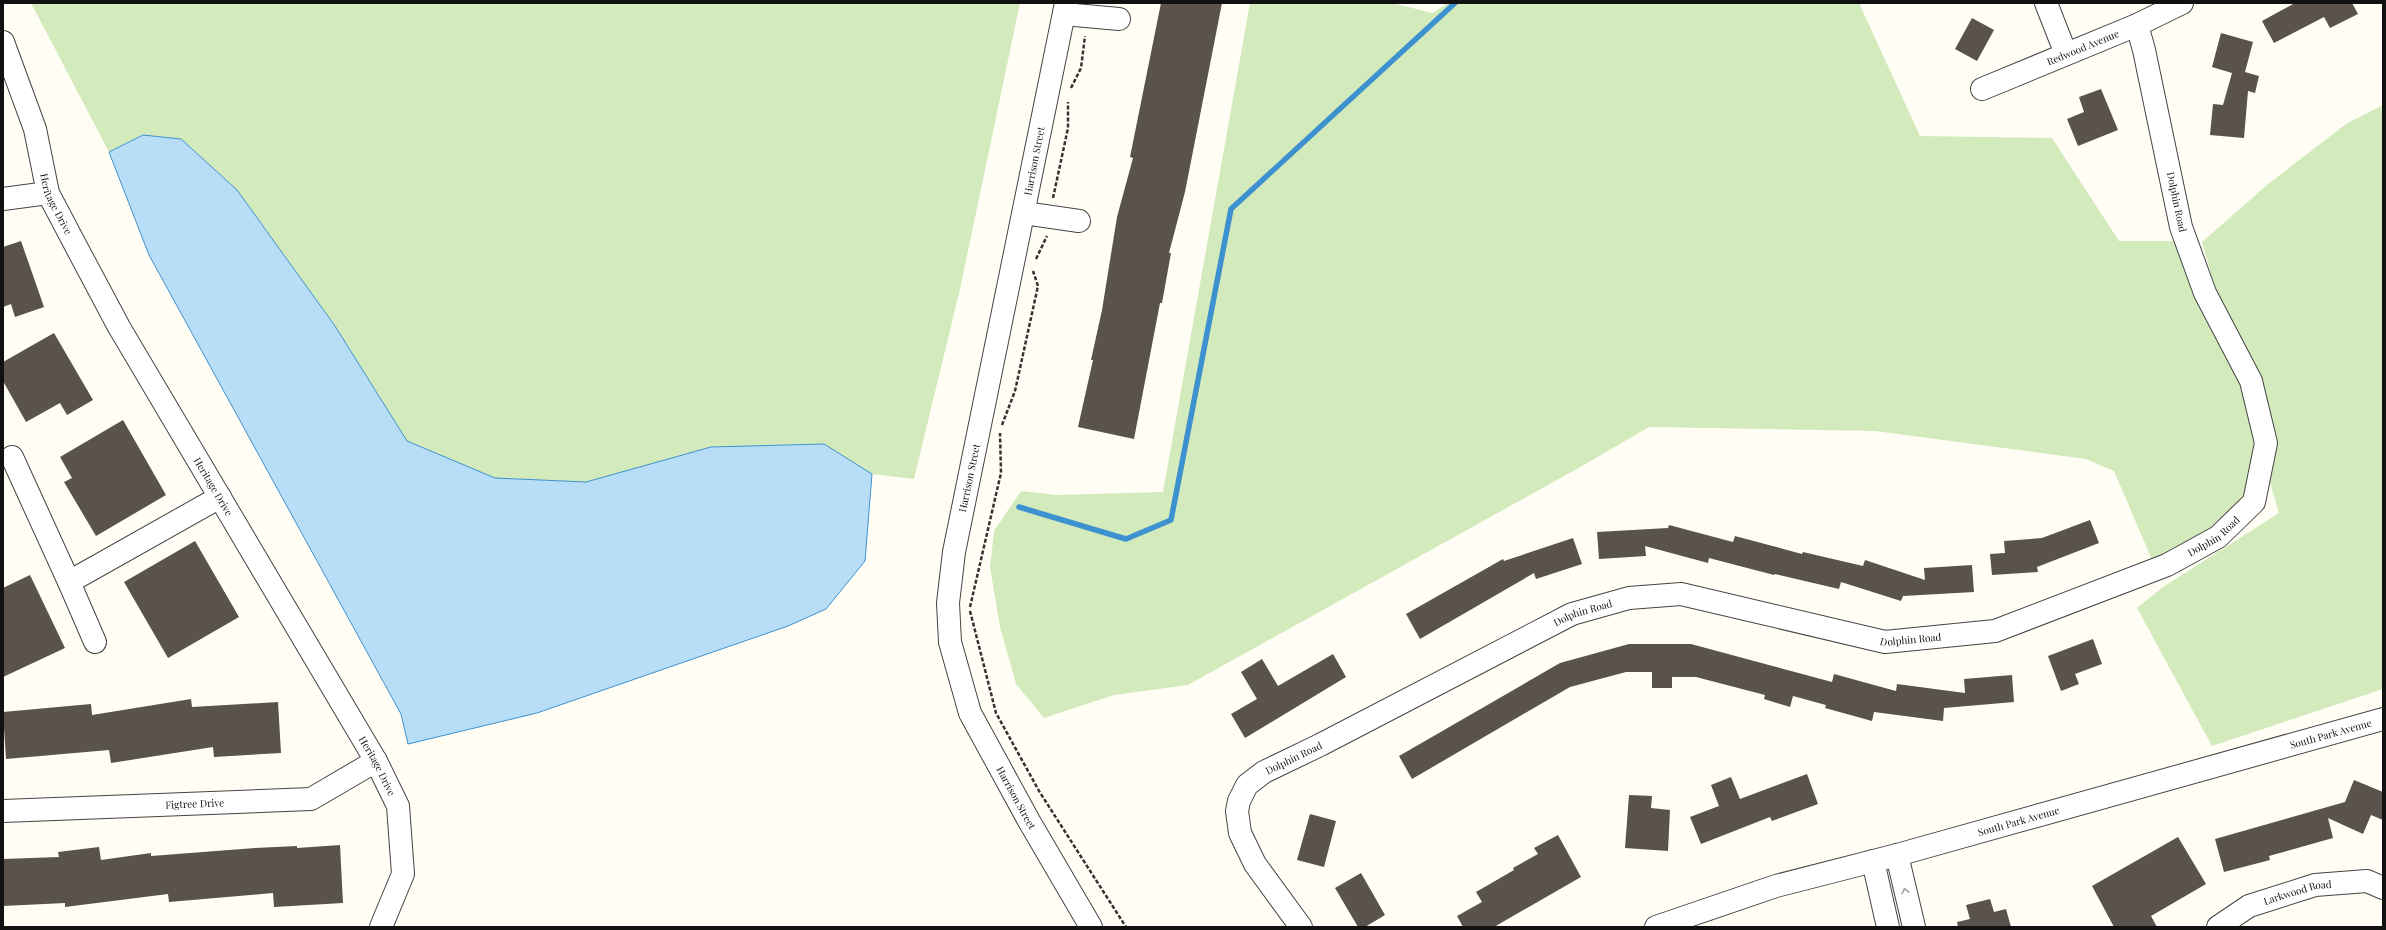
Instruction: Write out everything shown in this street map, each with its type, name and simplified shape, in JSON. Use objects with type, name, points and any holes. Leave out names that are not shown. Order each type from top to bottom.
[{"type":"street","points":[[2046,3],[2066,54]]},
{"type":"street","name":"Redwood Avenue","points":[[1982,89],[2137,25],[2182,3]]},
{"type":"street","points":[[1065,9],[1088,16],[1119,19]]},
{"type":"street","name":"Harrison Street","points":[[1065,9],[954,552],[948,603],[950,642],[970,713],[1028,821],[1090,927]]},
{"type":"street","name":"Dolphin Road","points":[[1301,927],[1255,864],[1240,833],[1238,812],[1239,801],[1247,785],[1264,772],[1320,746],[1572,614],[1629,598],[1681,594],[1885,642],[1995,631],[2167,565],[2218,537],[2254,502],[2266,443],[2251,381],[2204,292],[2181,227],[2144,50],[2137,25]]},
{"type":"street","name":"Heritage Drive","points":[[3,42],[35,129],[48,193],[119,327],[376,761],[398,806],[403,874],[381,927]]},
{"type":"street","points":[[3,199],[48,193]]},
{"type":"street","points":[[1024,213],[1079,221]]},
{"type":"street","points":[[12,457],[95,642]]},
{"type":"street","points":[[69,582],[220,497]]},
{"type":"street","name":"South Park Avenue","points":[[1656,927],[1776,886],[1897,855],[2383,719]]},
{"type":"street","name":"Figtree Drive","points":[[3,811],[311,799],[376,761]]},
{"type":"street","points":[[1897,855],[1914,927]]},
{"type":"street","points":[[1873,861],[1888,927]]},
{"type":"street","name":"Larkwood Road","points":[[2218,927],[2249,906],[2315,885],[2367,880],[2383,888]]},
{"type":"path","points":[[1068,93],[1081,68],[1088,16]]},
{"type":"path","points":[[1035,261],[1046,238],[1068,128],[1068,100]]},
{"type":"path","points":[[1032,267],[1038,286],[1015,391],[1000,430],[1001,473],[970,608],[996,713],[1040,791],[1126,927]]},
{"type":"green space","points":[[31,3],[1020,3],[960,289],[914,479],[872,474],[824,444],[711,447],[586,482],[495,478],[406,441],[335,326],[237,190],[181,139],[143,135],[109,152]]},
{"type":"green space","points":[[1250,3],[1392,3],[1433,13],[1448,3],[1859,3],[1920,136],[2052,138],[2119,241],[2175,241],[2194,297],[2241,386],[2255,444],[2244,498],[2212,529],[2152,560],[2114,471],[2086,459],[1875,431],[1649,427],[1584,465],[1188,685],[1114,695],[1044,718],[1016,684],[1000,627],[990,567],[994,531],[1021,491],[1057,495],[1163,492]]},
{"type":"green space","points":[[2383,105],[2383,689],[2212,746],[2137,608],[2163,587],[2279,513],[2269,479],[2277,440],[2261,378],[2216,292],[2202,242],[2267,185],[2346,124]]},
{"type":"water","points":[[143,135],[181,139],[237,190],[335,326],[407,441],[495,478],[586,482],[711,447],[824,444],[872,474],[865,561],[826,609],[788,626],[537,713],[408,744],[401,714],[149,255],[109,152]]},
{"type":"building","points":[[1161,3],[1222,3],[1185,192],[1169,253],[1171,253],[1162,303],[1160,303],[1134,439],[1078,427],[1093,360],[1091,360],[1102,310],[1117,217],[1133,158],[1130,157]]},
{"type":"building","points":[[2295,3],[2352,3],[2358,14],[2330,28],[2324,17],[2274,43],[2262,21]]},
{"type":"building","points":[[1972,18],[1994,30],[1977,61],[1955,49]]},
{"type":"building","points":[[2221,33],[2253,42],[2245,72],[2259,76],[2255,93],[2248,91],[2244,138],[2210,135],[2213,104],[2223,105],[2232,73],[2212,67]]},
{"type":"building","points":[[2101,89],[2118,130],[2078,146],[2067,119],[2084,112],[2079,97]]},
{"type":"building","points":[[21,241],[44,307],[15,317],[11,304],[3,307],[3,247]]},
{"type":"building","points":[[54,333],[93,400],[67,415],[60,403],[26,422],[3,381],[3,362]]},
{"type":"building","points":[[123,420],[166,495],[96,536],[64,482],[72,478],[60,457]]},
{"type":"building","points":[[2090,520],[2099,543],[2037,567],[2038,572],[1992,575],[1990,554],[2005,553],[2004,541],[2042,538]]},
{"type":"building","points":[[1669,525],[1733,542],[1735,536],[1802,554],[1803,552],[1863,566],[1865,560],[1925,580],[1924,568],[1972,565],[1974,592],[1903,596],[1901,601],[1841,582],[1839,589],[1774,575],[1709,558],[1708,563],[1645,546],[1646,556],[1599,559],[1597,532],[1668,528]]},
{"type":"building","points":[[1573,538],[1582,564],[1536,579],[1534,573],[1420,639],[1406,614],[1503,559],[1504,561]]},
{"type":"building","points":[[195,541],[239,617],[168,658],[124,582]]},
{"type":"building","points":[[30,575],[65,648],[3,677],[3,588]]},
{"type":"building","points":[[2093,639],[2102,664],[2075,674],[2079,684],[2061,691],[2048,656]]},
{"type":"building","points":[[1629,644],[1691,644],[1832,682],[1834,674],[1896,691],[1897,684],[1965,693],[1964,679],[2012,675],[2014,702],[1944,708],[1943,721],[1874,712],[1872,721],[1825,708],[1826,705],[1793,696],[1790,707],[1764,699],[1765,695],[1696,677],[1672,677],[1672,688],[1652,688],[1652,672],[1626,672],[1570,687],[1412,779],[1399,756],[1560,663]]},
{"type":"building","points":[[1333,654],[1346,677],[1245,738],[1231,714],[1257,699],[1241,672],[1262,659],[1278,686]]},
{"type":"building","points":[[191,699],[192,707],[278,702],[281,753],[214,757],[213,747],[111,763],[109,750],[6,759],[3,712],[91,704],[92,715]]},
{"type":"building","points":[[1807,774],[1818,804],[1772,821],[1770,817],[1701,844],[1690,817],[1719,806],[1711,785],[1731,777],[1740,799]]},
{"type":"building","points":[[2354,780],[2383,792],[2383,820],[2371,815],[2363,834],[2328,818],[2333,838],[2269,856],[2270,860],[2224,872],[2215,839],[2345,802]]},
{"type":"building","points":[[1629,795],[1652,796],[1651,808],[1670,810],[1668,851],[1625,848]]},
{"type":"building","points":[[1310,814],[1336,821],[1324,867],[1297,860]]},
{"type":"building","points":[[1558,835],[1581,877],[1494,927],[1463,927],[1457,916],[1482,902],[1476,892],[1538,854],[1534,848]]},
{"type":"building","points":[[2178,837],[2206,884],[2151,916],[2157,927],[2114,927],[2092,886]]},
{"type":"building","points":[[340,845],[343,903],[274,907],[273,893],[169,902],[168,894],[65,907],[65,903],[3,906],[3,859],[59,857],[58,852],[99,847],[101,860],[151,853],[151,856],[255,848],[297,846],[297,848]]},
{"type":"building","points":[[1361,873],[1385,915],[1365,927],[1358,927],[1335,888]]},
{"type":"building","points":[[1990,899],[1994,912],[2006,909],[2011,927],[1958,927],[1957,922],[1970,919],[1966,905]]},
{"type":"waterway","points":[[1019,507],[1126,539],[1171,520],[1231,209],[1455,3]]}]
